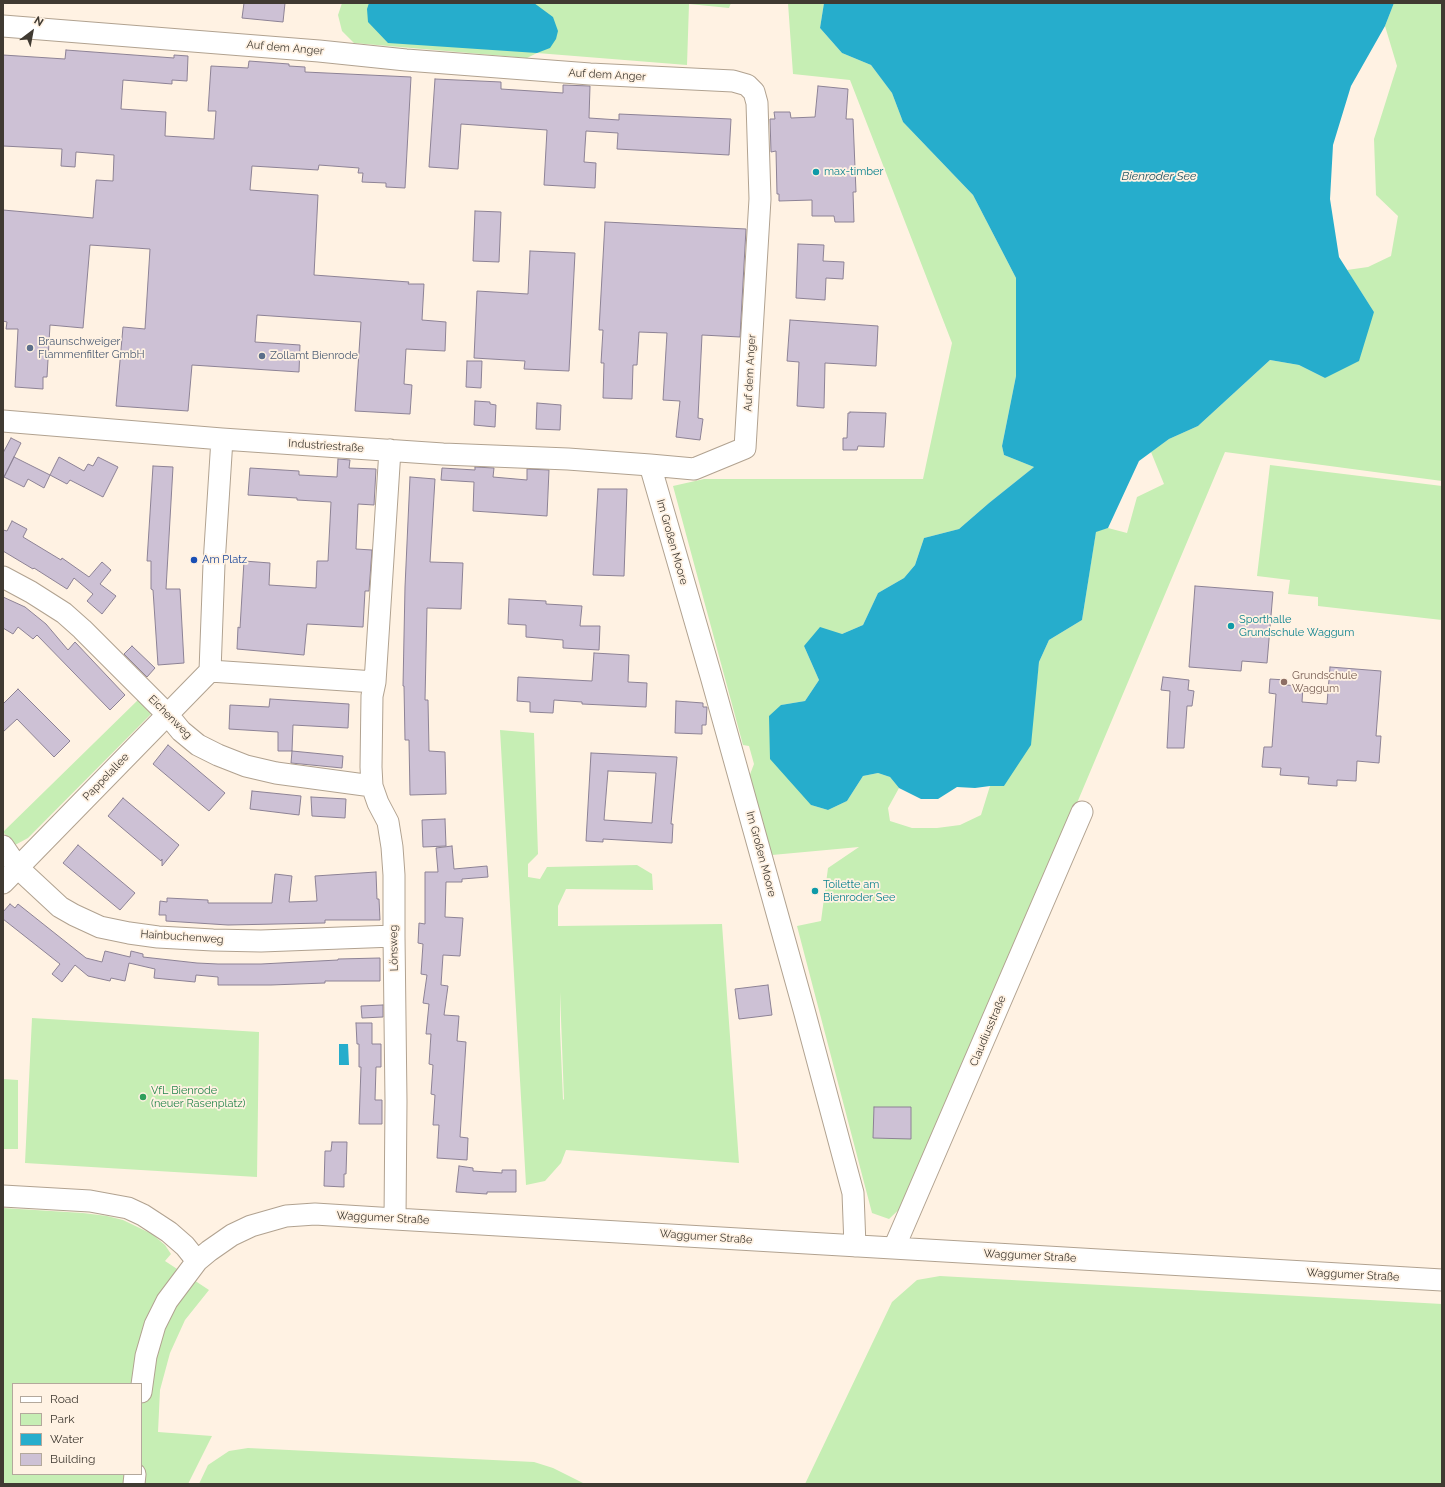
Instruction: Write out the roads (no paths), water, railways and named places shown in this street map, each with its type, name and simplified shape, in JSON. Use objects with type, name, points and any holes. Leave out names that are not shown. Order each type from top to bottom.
[{"type":"street","name":"Auf dem Anger","points":[[3,26],[319,51],[406,60],[590,74],[733,82],[747,85],[754,92],[757,104],[760,199],[745,448],[694,470],[650,465]]},
{"type":"street","name":"Industriestraße","points":[[3,421],[222,439],[650,465]]},
{"type":"street","points":[[222,439],[214,564],[210,671],[375,682],[390,450]]},
{"type":"street","name":"Im Großen Moore","points":[[650,465],[716,691],[804,1010],[852,1194],[855,1246]]},
{"type":"street","name":"Eichenweg","points":[[3,577],[31,592],[64,613],[82,629],[167,714],[181,730],[198,745],[246,766],[276,773],[372,786]]},
{"type":"street","name":"Pappelallee","points":[[3,883],[210,671]]},
{"type":"street","name":"Lönsweg","points":[[375,682],[372,696],[372,786],[378,803],[388,822],[394,875],[396,1219]]},
{"type":"street","name":"Claudiusstraße","points":[[894,1248],[1082,812]]},
{"type":"street","name":"Hainbuchenweg","points":[[3,846],[18,868],[60,907],[100,927],[129,933],[166,937],[260,941],[394,936]]},
{"type":"street","points":[[3,1196],[90,1201],[128,1208],[143,1215],[169,1232],[185,1246],[197,1262]]},
{"type":"street","name":"Waggumer Straße","points":[[142,1385],[146,1356],[155,1325],[176,1287],[197,1262],[225,1240],[240,1231],[262,1222],[286,1216],[316,1214],[1442,1280]]},
{"type":"water","points":[[369,3],[534,3],[553,17],[558,31],[556,39],[550,48],[537,53],[388,43],[368,22],[367,9]]},
{"type":"water","name":"Bienroder See","points":[[824,3],[1394,3],[1385,26],[1351,86],[1333,145],[1330,199],[1339,257],[1374,312],[1359,361],[1325,378],[1299,365],[1270,360],[1198,426],[1169,439],[1139,461],[1108,528],[1096,532],[1082,620],[1049,640],[1039,662],[1031,745],[1004,786],[975,788],[957,787],[938,799],[921,799],[899,788],[890,777],[878,773],[863,776],[847,801],[828,810],[811,805],[770,759],[769,716],[781,705],[805,701],[819,680],[804,646],[820,627],[842,634],[863,625],[878,593],[904,578],[915,565],[924,538],[959,529],[1034,467],[1004,455],[1002,446],[1016,376],[1016,278],[973,195],[903,122],[892,93],[871,65],[842,53],[820,28]]},
{"type":"water","points":[[339,1044],[348,1044],[349,1065],[339,1065]]},
{"type":"place","name":"max-timber","points":[[816,172]]},
{"type":"place","name":"Braunschweiger Flammenfilter GmbH","points":[[30,348]]},
{"type":"place","name":"Zollamt Bienrode","points":[[262,356]]},
{"type":"place","name":"Am Platz","points":[[194,560]]},
{"type":"place","name":"Sporthalle Grundschule Waggum","points":[[1231,626]]},
{"type":"place","name":"Grundschule Waggum","points":[[1284,682]]},
{"type":"place","name":"Toilette am Bienroder See","points":[[815,891]]},
{"type":"place","name":"VfL Bienrode (neuer Rasenplatz)","points":[[143,1097]]}]
